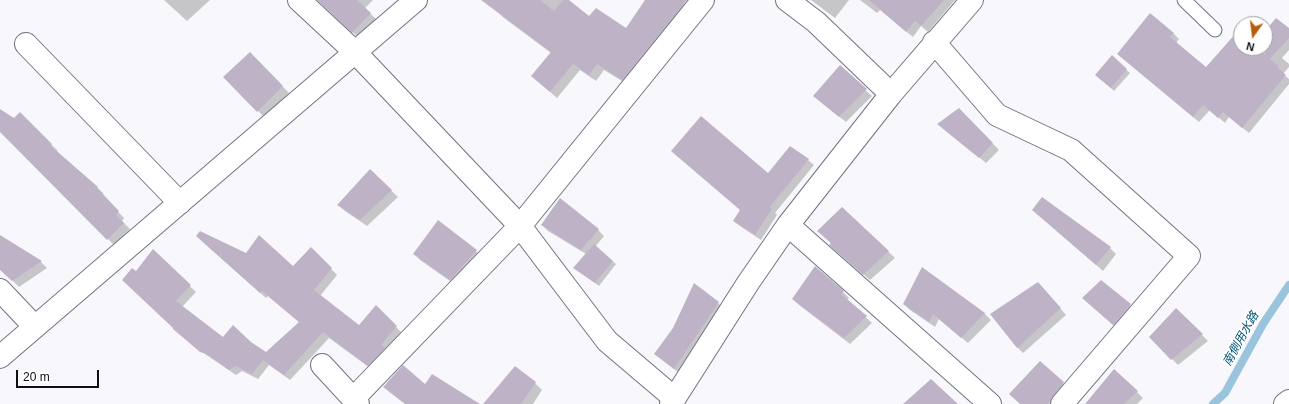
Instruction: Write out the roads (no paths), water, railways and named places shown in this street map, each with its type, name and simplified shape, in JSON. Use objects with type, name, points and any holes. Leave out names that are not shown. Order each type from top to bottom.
[{"type":"street","points":[[299,0],[356,53],[520,226],[608,341],[673,401],[748,283],[788,225],[891,94],[934,42],[972,0]]},
{"type":"street","points":[[0,357],[416,0]]},
{"type":"street","points":[[322,365],[356,401],[520,226],[703,0]]},
{"type":"street","points":[[788,0],[816,22],[891,94]]},
{"type":"street","points":[[934,42],[997,115],[1071,150],[1189,256],[1062,404]]},
{"type":"street","points":[[26,44],[180,203]]},
{"type":"street","points":[[788,225],[990,404]]},
{"type":"street","points":[[0,290],[35,327]]},
{"type":"street","points":[[1285,404],[1289,401]]},
{"type":"lane","points":[[1184,0],[1215,30]]},
{"type":"waterway","name":"南側用水路","points":[[1213,404],[1225,393],[1263,324],[1289,285]]}]
